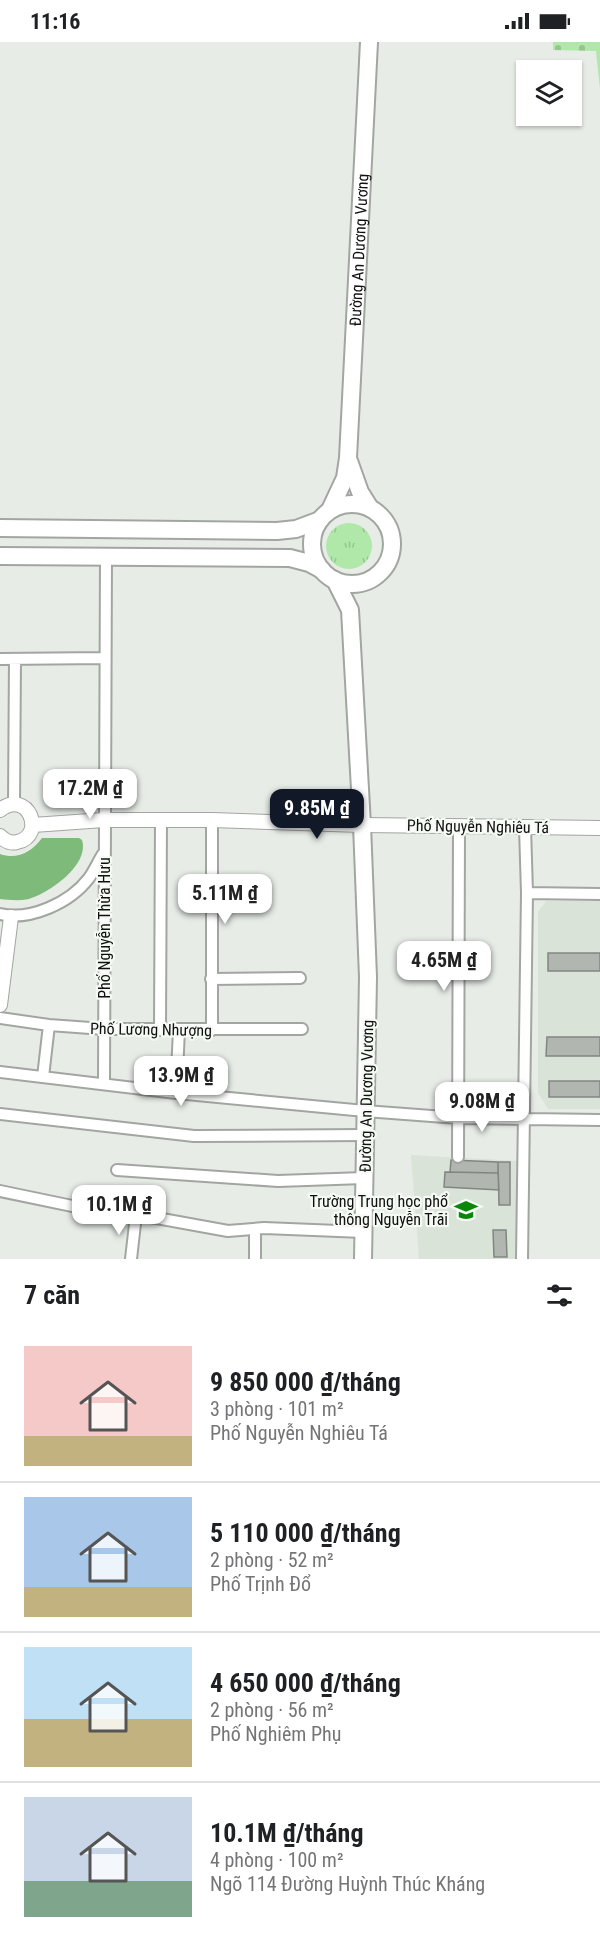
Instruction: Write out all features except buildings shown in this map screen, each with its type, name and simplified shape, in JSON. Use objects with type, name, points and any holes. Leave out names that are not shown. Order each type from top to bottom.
[{"type":"main road","name":"Đường An Dương Vương","points":[[325,515],[345,478],[348,458],[369,42]]},
{"type":"main road","name":"Đường An Dương Vương","points":[[348,458],[360,492],[370,508]]},
{"type":"main road","points":[[0,528],[277,531],[296,529],[343,505],[357,504],[370,508],[382,516],[393,542],[391,555],[385,568],[350,610]]},
{"type":"main road","points":[[325,515],[315,529],[313,550],[316,560],[328,575]]},
{"type":"main road","points":[[0,556],[290,558],[309,563],[345,584],[355,584],[375,578]]},
{"type":"main road","name":"Đường An Dương Vương","points":[[328,575],[350,610],[362,825],[368,977],[363,1259]]},
{"type":"street","name":"Phố Nguyễn Thừa Hưu","points":[[104,1084],[106,556]]},
{"type":"street","points":[[0,659],[105,658]]},
{"type":"street","points":[[14,804],[15,659]]},
{"type":"street","points":[[0,810],[14,804],[28,811],[33,825],[29,836],[19,842],[8,842],[0,836]]},
{"type":"street","name":"Phố Nguyễn Nghiêu Tá","points":[[33,825],[104,820],[212,820],[362,825],[600,828]]},
{"type":"street","points":[[160,1030],[161,820]]},
{"type":"street","points":[[212,820],[212,1030]]},
{"type":"street","points":[[458,1157],[459,826]]},
{"type":"street","points":[[522,1259],[527,893],[525,827]]},
{"type":"street","points":[[0,1005],[5,915],[38,911],[70,896],[89,879],[104,852]]},
{"type":"street","points":[[527,893],[600,894]]},
{"type":"street","points":[[211,979],[300,978]]},
{"type":"street","name":"Phố Lương Nhượng","points":[[0,1018],[49,1025],[104,1029],[302,1029]]},
{"type":"street","points":[[43,1077],[49,1025]]},
{"type":"street","points":[[176,1093],[179,1030]]},
{"type":"street","points":[[0,1072],[176,1093],[365,1111],[458,1118],[600,1120]]},
{"type":"street","points":[[0,1114],[194,1136],[364,1135]]},
{"type":"street","points":[[117,1170],[278,1181],[364,1178]]},
{"type":"street","points":[[0,1191],[101,1212],[135,1215],[228,1231],[255,1229],[363,1232]]},
{"type":"street","points":[[131,1259],[135,1215]]},
{"type":"street","points":[[255,1229],[255,1259]]},
{"type":"shaded area","points":[[42,838],[79,838],[82,840],[83,849],[80,859],[66,877],[37,896],[22,900],[0,899],[0,854],[12,856],[24,854]]},
{"type":"shaded area","points":[[546,901],[600,901],[600,1109],[548,1109],[538,1093],[538,912]]},
{"type":"shaded area","name":"Trường Trung học phổ thông Nguyễn Trãi","points":[[411,1155],[518,1161],[518,1259],[419,1259]]},
{"type":"green space","points":[[553,42],[600,42],[600,89],[596,51],[553,50]]},
{"type":"green space","points":[[349,523],[365,530],[372,546],[365,562],[349,569],[333,562],[326,546],[333,530]]},
{"type":"place","name":"Trường Trung học phổ thông Nguyễn Trãi","points":[[466,1210]]}]
